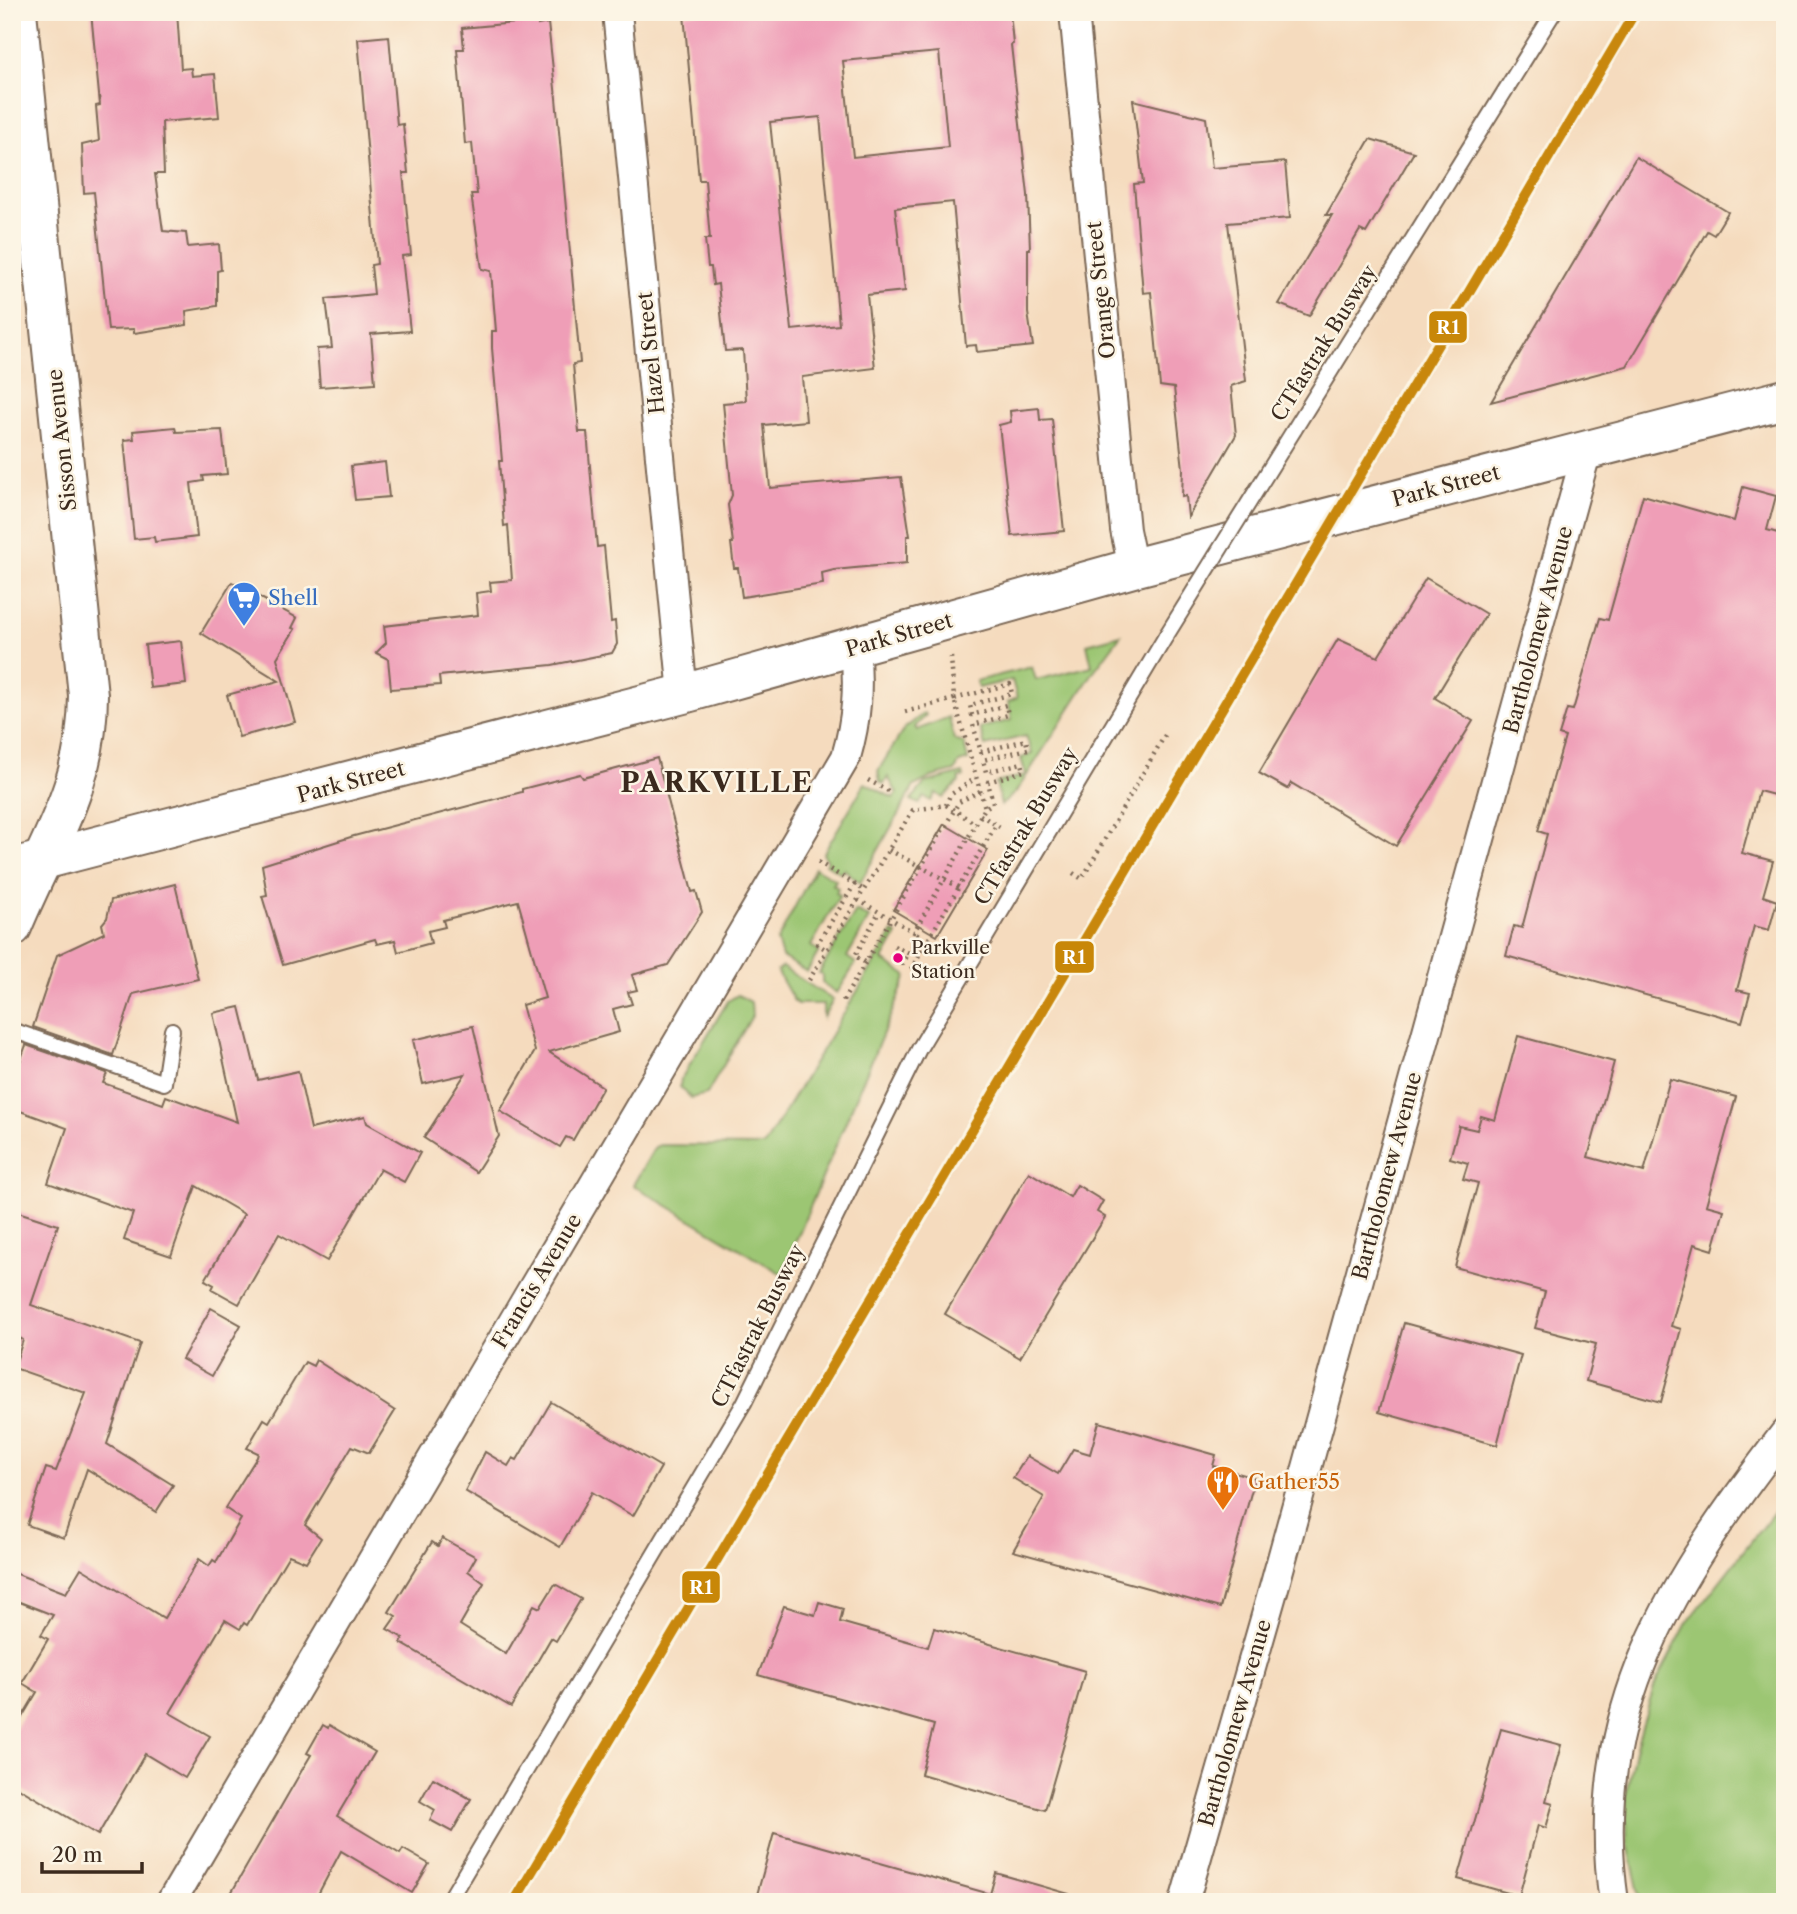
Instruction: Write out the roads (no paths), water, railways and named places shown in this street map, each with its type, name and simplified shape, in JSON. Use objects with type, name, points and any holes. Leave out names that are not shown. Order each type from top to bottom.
[{"type":"main road","name":"Sisson Avenue","points":[[12,927],[28,864],[67,809],[84,758],[88,695],[17,12]]},
{"type":"main road","name":"Park Street","points":[[28,864],[684,694],[1133,568],[1785,399]]},
{"type":"street","name":"Hazel Street","points":[[617,12],[684,694]]},
{"type":"street","name":"Orange Street","points":[[1073,12],[1125,530],[1133,568]]},
{"type":"street","name":"Bartholomew Avenue","points":[[1184,1902],[1275,1584],[1587,450]]},
{"type":"street","name":"Francis Avenue","points":[[171,1902],[846,757],[856,723],[859,685],[855,647]]},
{"type":"street","points":[[1614,1902],[1609,1867],[1612,1770],[1620,1722],[1635,1679],[1677,1586],[1734,1500],[1785,1433]]},
{"type":"lane","name":"CTfastrak Busway","points":[[448,1902],[744,1403],[919,1049],[1127,698],[1554,12]]},
{"type":"lane","points":[[12,1030],[164,1083],[172,1030]]},
{"type":"place","name":"Shell","points":[[244,628]]},
{"type":"place","name":"Parkville Station","points":[[898,958]]},
{"type":"place","name":"Gather55","points":[[1223,1512]]},
{"type":"district","name":"PARKVILLE","points":[[717,782]]}]
